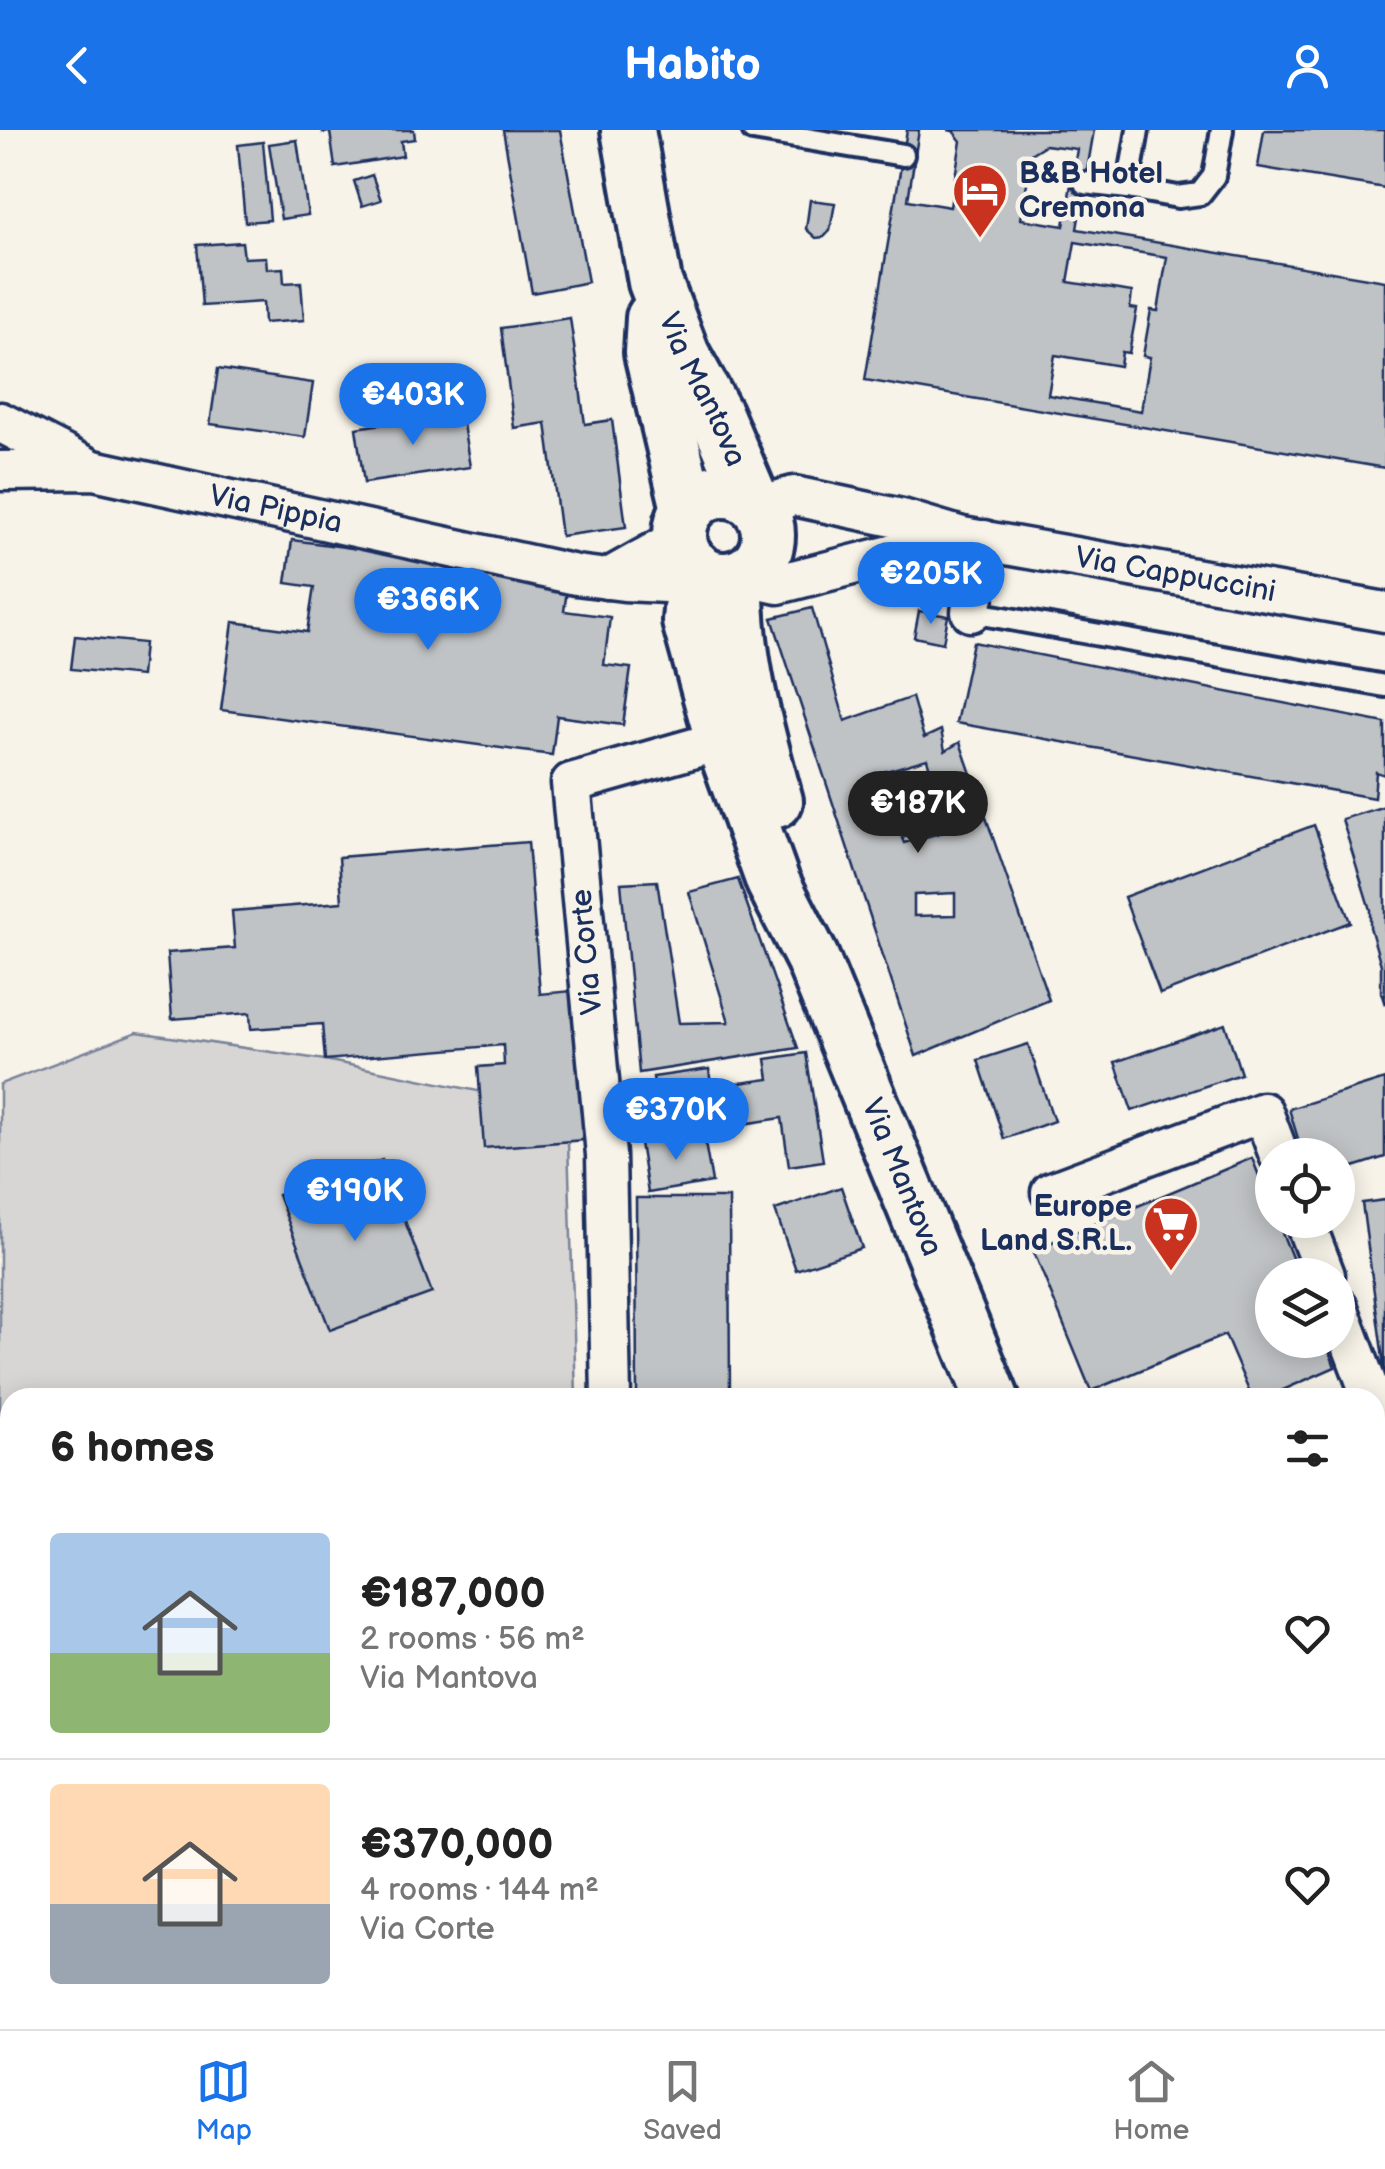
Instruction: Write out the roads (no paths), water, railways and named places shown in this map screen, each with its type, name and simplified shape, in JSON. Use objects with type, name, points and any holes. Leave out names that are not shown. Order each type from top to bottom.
[{"type":"main road","name":"Via Mantova","points":[[628,130],[655,282],[682,355],[716,415],[754,503]]},
{"type":"main road","name":"Via Mantova","points":[[655,282],[651,353],[667,426],[705,555],[689,621],[740,732],[773,882],[812,958],[988,1388]]},
{"type":"main road","points":[[726,490],[740,493],[754,503],[766,522],[768,534],[761,559],[752,569],[705,555],[698,499],[726,490]]},
{"type":"street","points":[[0,422],[94,470]]},
{"type":"street","name":"Via Pippia","points":[[0,471],[94,470],[607,579],[705,555]]},
{"type":"street","name":"Via Cappuccini","points":[[754,503],[794,496],[973,538],[1385,612]]},
{"type":"street","name":"Via Cappuccini","points":[[705,555],[778,584],[973,538]]},
{"type":"street","points":[[971,612],[973,538]]},
{"type":"street","name":"Via Corte","points":[[612,1388],[606,1155],[571,783],[740,732]]},
{"type":"street","points":[[1052,1192],[1263,1112],[1273,1138]]},
{"type":"street","points":[[1355,1353],[1368,1388]]},
{"type":"lane","points":[[754,130],[903,155]]},
{"type":"lane","points":[[1128,188],[1138,130]]},
{"type":"lane","points":[[1085,183],[1178,197],[1200,194],[1214,176],[1222,130]]},
{"type":"lane","points":[[971,612],[1385,686]]},
{"type":"place","name":"B&B Hotel Cremona","points":[[980,240]]},
{"type":"place","name":"Europe Land S.R.L.","points":[[1171,1273]]}]
